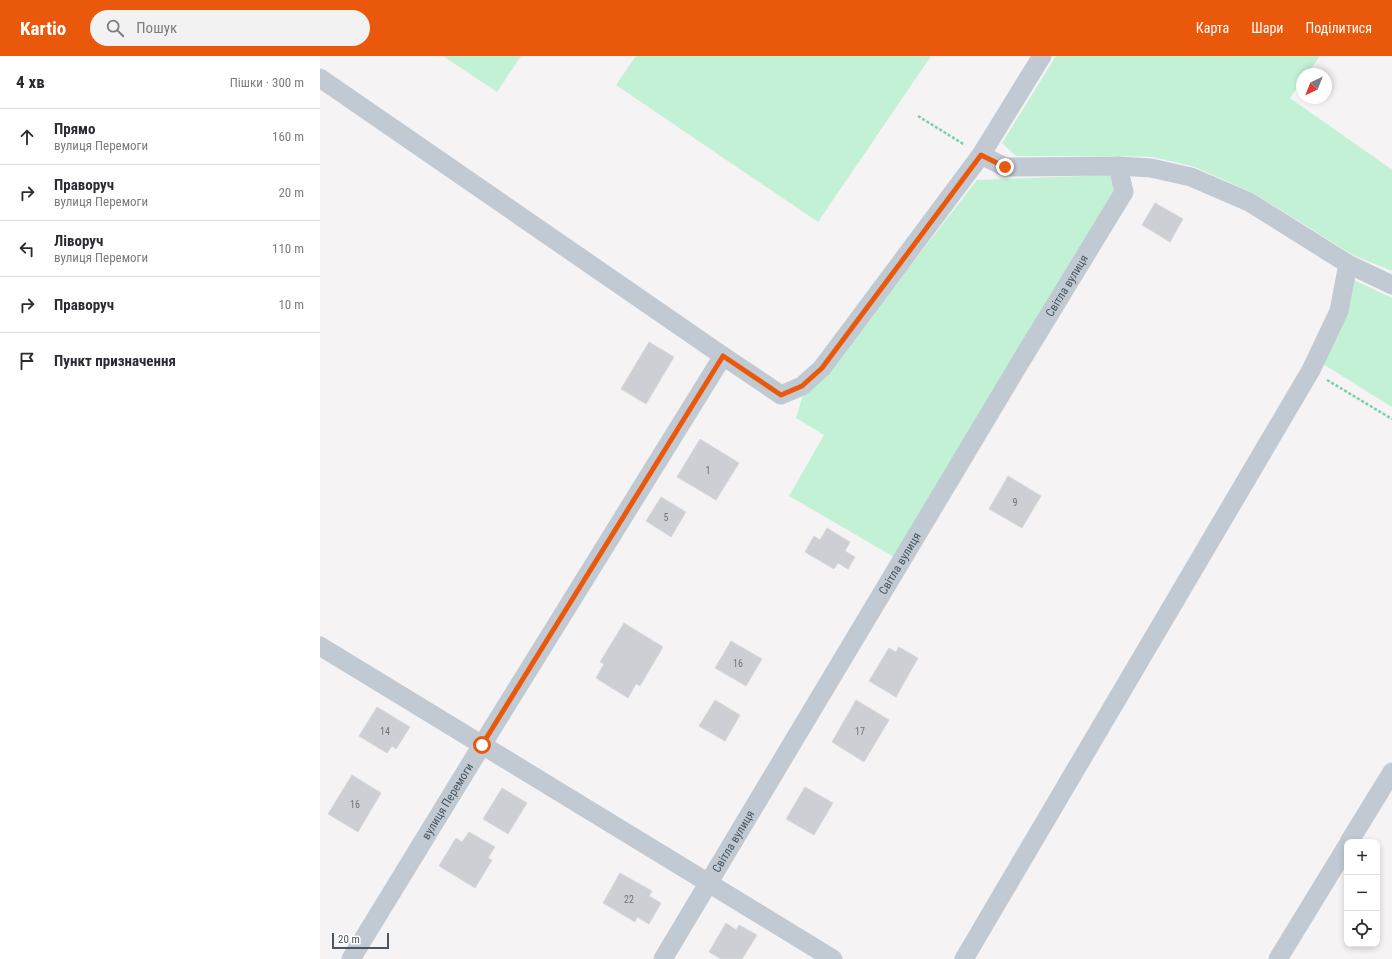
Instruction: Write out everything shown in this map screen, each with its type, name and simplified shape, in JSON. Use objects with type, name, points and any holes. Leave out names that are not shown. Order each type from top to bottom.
[{"type":"street","points":[[320,78],[781,395],[802,386],[822,368],[981,155],[1042,56]]},
{"type":"street","points":[[981,155],[1005,167],[1118,166],[1151,168],[1191,177],[1249,202],[1348,264],[1392,285]]},
{"type":"street","name":"Світла вулиця","points":[[663,959],[710,883],[1020,362],[1124,192],[1118,166]]},
{"type":"street","points":[[964,959],[1311,370],[1339,311],[1348,264]]},
{"type":"street","name":"вулиця Перемоги","points":[[351,959],[723,356]]},
{"type":"street","points":[[320,646],[834,959]]},
{"type":"street","points":[[1351,839],[1392,772]]},
{"type":"street","points":[[1278,959],[1344,851]]},
{"type":"path","points":[[918,116],[981,155]]},
{"type":"path","points":[[1311,370],[1392,419]]},
{"type":"green space","points":[[443,56],[521,56],[497,92]]},
{"type":"green space","points":[[636,56],[931,56],[818,222],[616,85]]},
{"type":"green space","points":[[1056,56],[1320,56],[1311,68],[1296,68],[1296,90],[1290,98],[1296,102],[1296,104],[1299,104],[1391,169],[1392,168],[1392,271],[1353,255],[1253,193],[1195,167],[1153,157],[1016,156],[1002,143]]},
{"type":"green space","points":[[1111,175],[1115,190],[894,557],[789,496],[824,435],[796,418],[803,395],[823,378],[977,180]]},
{"type":"green space","points":[[1354,280],[1392,298],[1392,407],[1323,364]]},
{"type":"building","points":[[1155,203],[1183,219],[1170,242],[1142,225]]},
{"type":"building","points":[[649,342],[674,357],[646,404],[621,389]]},
{"type":"building","points":[[700,439],[739,463],[716,500],[677,477]]},
{"type":"building","points":[[1008,476],[1041,496],[1022,528],[989,509]]},
{"type":"building","points":[[661,497],[686,512],[671,537],[646,521]]},
{"type":"building","points":[[827,528],[850,542],[845,551],[855,557],[848,569],[838,563],[834,569],[805,552],[814,536],[820,540]]},
{"type":"building","points":[[624,623],[663,647],[640,686],[636,684],[628,698],[596,678],[604,664],[600,662]]},
{"type":"building","points":[[731,641],[762,659],[746,686],[715,668]]},
{"type":"building","points":[[899,647],[918,658],[896,697],[869,681],[889,648],[896,652]]},
{"type":"building","points":[[715,700],[740,715],[725,741],[699,726]]},
{"type":"building","points":[[856,700],[889,720],[864,762],[832,742]]},
{"type":"building","points":[[377,707],[410,727],[396,749],[392,746],[387,753],[359,736]]},
{"type":"building","points":[[352,775],[381,793],[358,832],[328,814]]},
{"type":"building","points":[[805,787],[833,803],[814,835],[786,819]]},
{"type":"building","points":[[502,788],[527,803],[508,834],[483,819]]},
{"type":"building","points":[[469,832],[495,847],[488,858],[492,860],[475,888],[439,866],[456,838],[462,842]]},
{"type":"building","points":[[620,873],[652,891],[649,896],[661,903],[649,924],[637,917],[635,922],[603,903]]},
{"type":"building","points":[[726,923],[736,930],[739,925],[757,935],[742,959],[721,959],[709,952]]},
{"type":"route","points":[[482,745],[723,356],[781,395],[802,386],[822,368],[981,155],[1005,167]]}]
